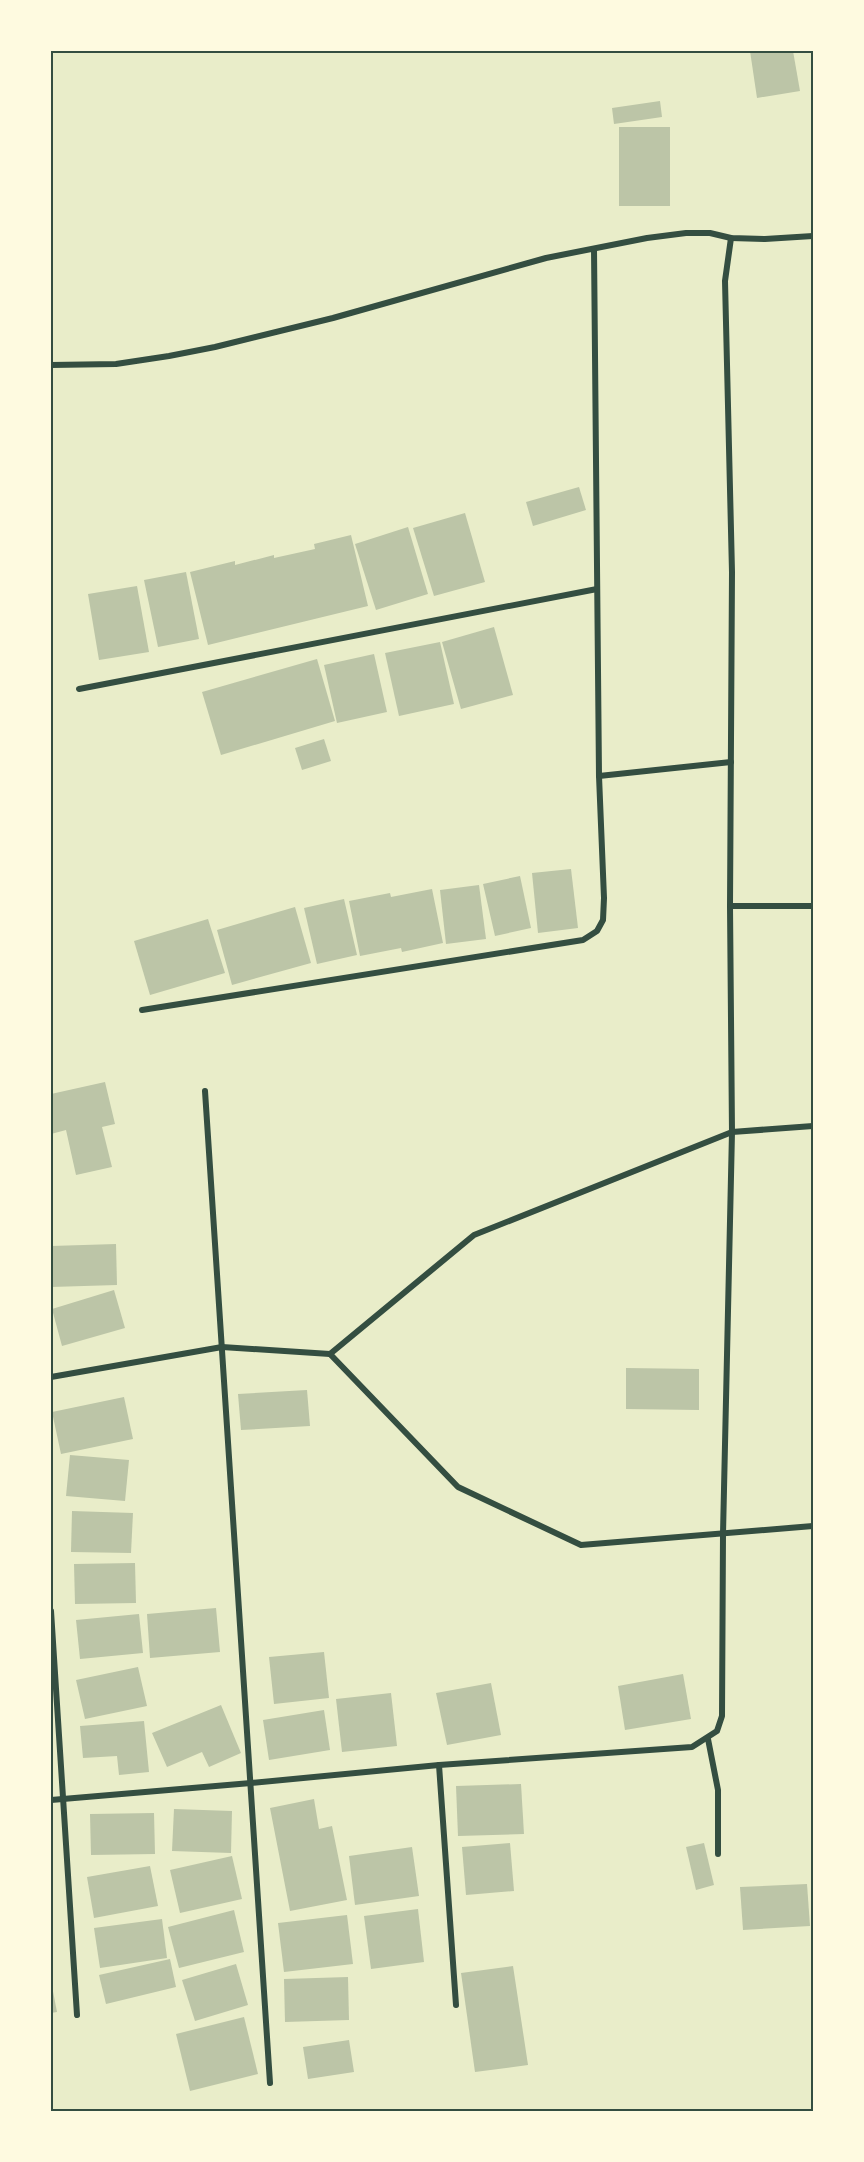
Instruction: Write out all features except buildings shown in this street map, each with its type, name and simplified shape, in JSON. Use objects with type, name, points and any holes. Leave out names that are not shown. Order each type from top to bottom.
[{"type":"street","points":[[51,365],[116,364],[216,347],[333,318],[546,258],[646,238],[686,233],[710,233],[731,238],[813,236]]},
{"type":"street","points":[[51,1800],[439,1765],[692,1747],[708,1739],[717,1731],[722,1716],[723,1534],[732,1132],[730,762],[732,572],[725,281],[731,238]]},
{"type":"street","points":[[142,1010],[583,939],[597,931],[603,920],[604,898],[599,776],[594,249]]},
{"type":"street","points":[[79,689],[597,589]]},
{"type":"street","points":[[599,776],[730,762]]},
{"type":"street","points":[[730,906],[813,906]]},
{"type":"street","points":[[205,1090],[270,2083]]},
{"type":"street","points":[[330,1354],[474,1235],[732,1132],[813,1126]]},
{"type":"street","points":[[51,1377],[222,1347],[330,1354],[458,1487],[581,1545],[813,1526]]},
{"type":"street","points":[[51,1611],[77,2015]]},
{"type":"street","points":[[708,1739],[718,1790],[718,1854]]},
{"type":"street","points":[[439,1765],[456,2005]]}]
